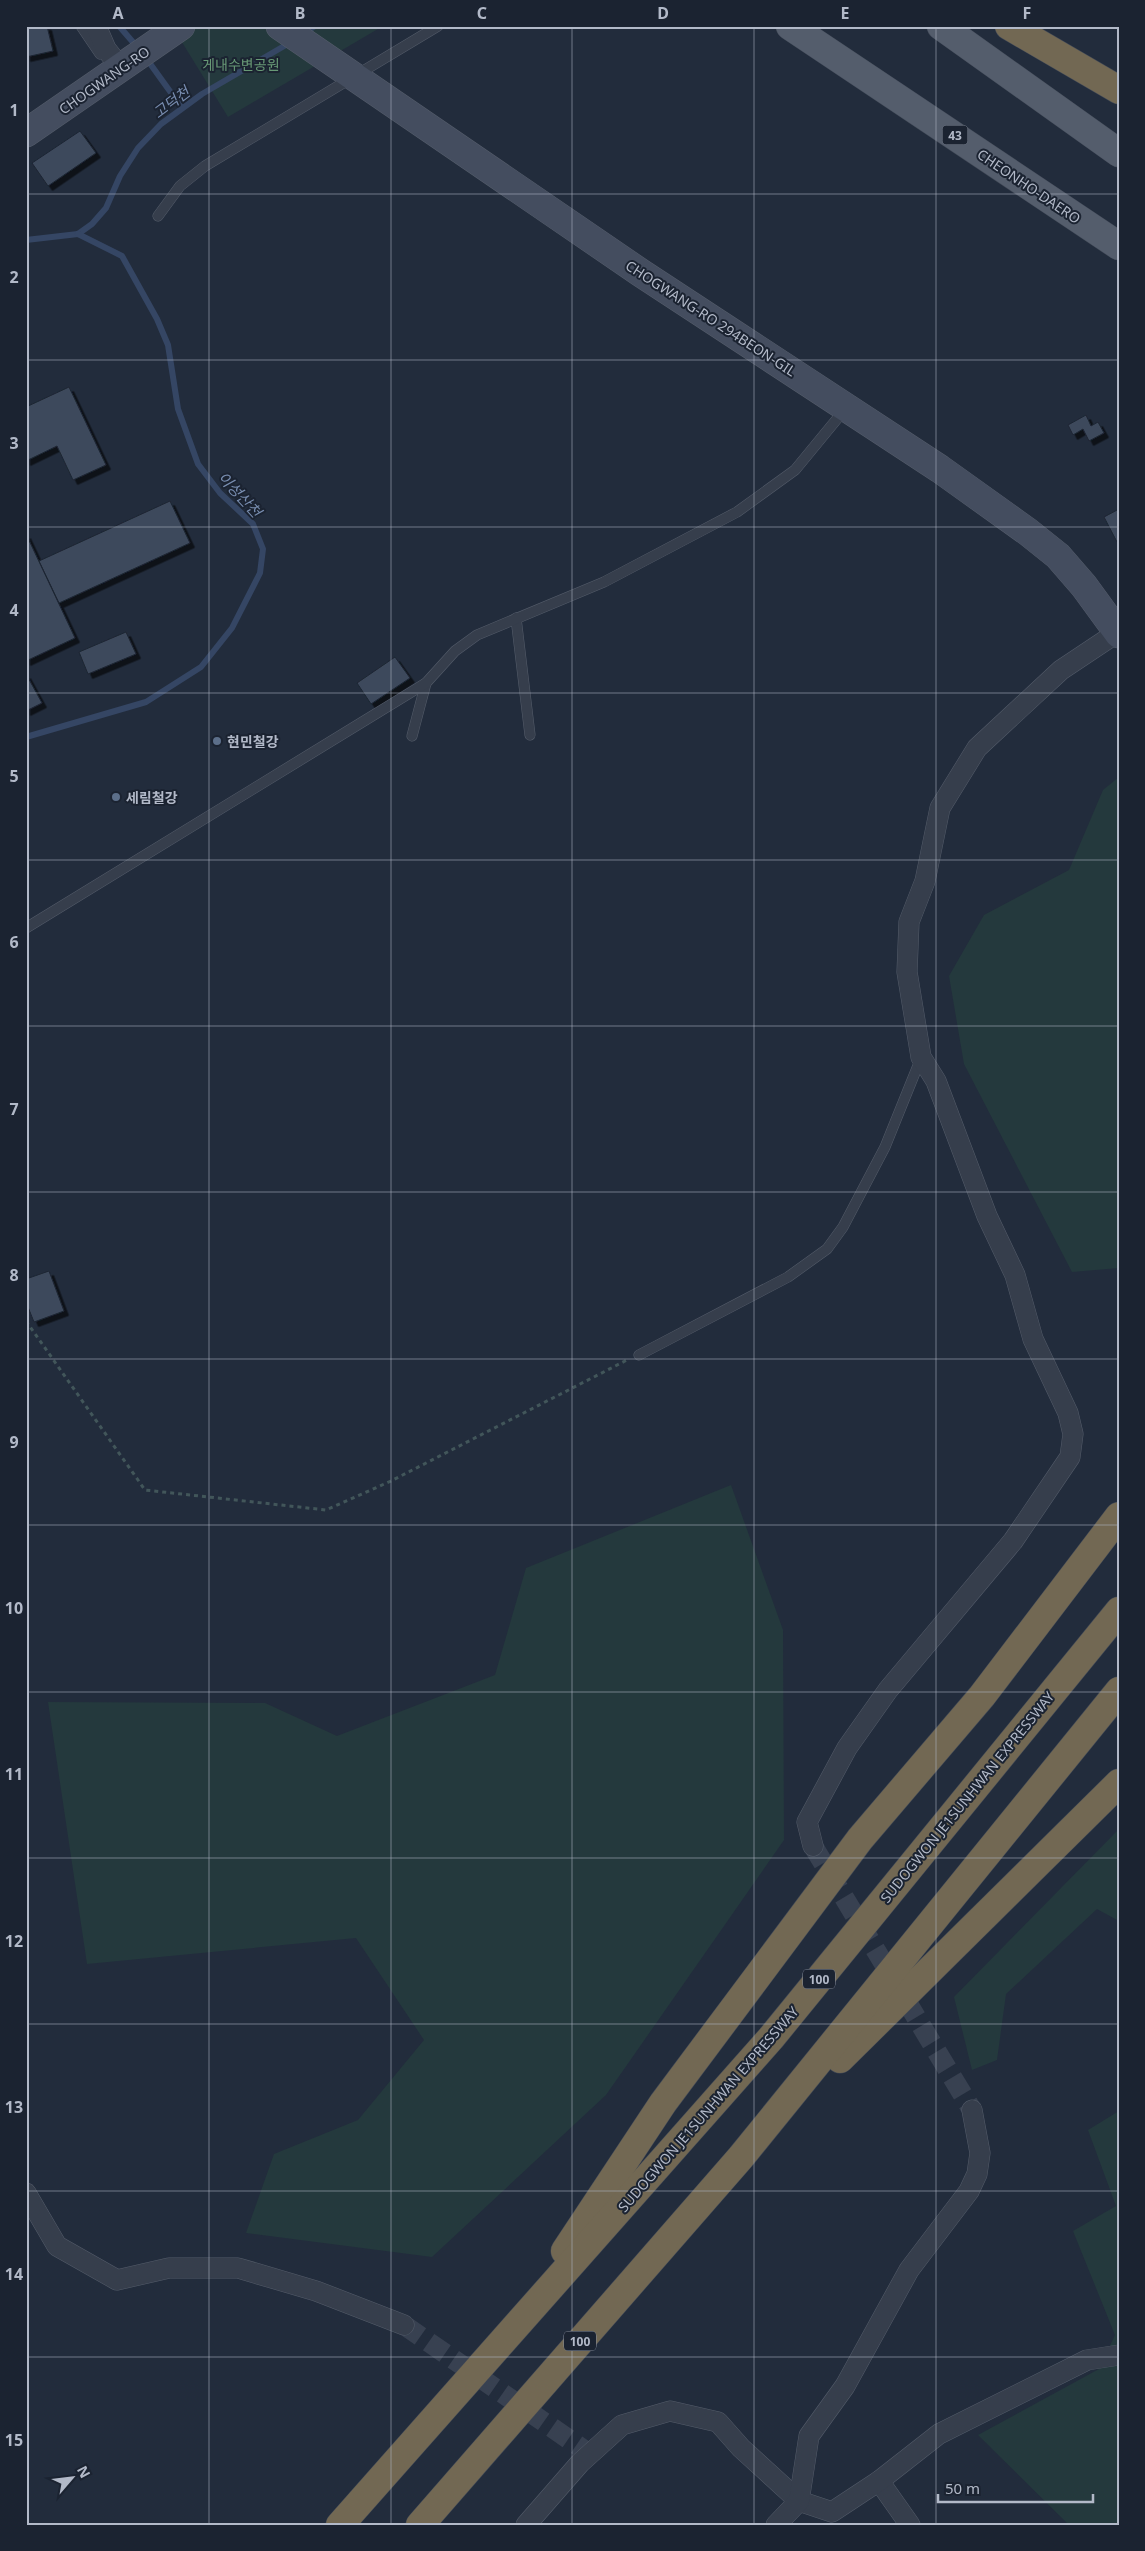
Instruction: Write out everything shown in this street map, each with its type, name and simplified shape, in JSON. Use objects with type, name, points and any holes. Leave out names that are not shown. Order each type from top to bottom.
[{"type":"highway","points":[[1009,26],[1119,90]]},
{"type":"highway","points":[[507,2338],[669,2095],[860,1839],[982,1696],[1119,1516]]},
{"type":"highway","name":"SUDOGWON JE1SUNHWAN EXPRESSWAY","points":[[340,2525],[771,2038],[1119,1611]]},
{"type":"highway","name":"100","points":[[420,2525],[741,2156],[1119,1691]]},
{"type":"highway","points":[[741,2156],[1119,1783]]},
{"type":"main road","name":"CHEONHO-DAERO","points":[[790,26],[1119,246]]},
{"type":"main road","points":[[941,26],[1119,153]]},
{"type":"street","points":[[96,26],[106,49],[122,68]]},
{"type":"street","name":"CHOGWANG-RO","points":[[26,133],[181,26]]},
{"type":"street","name":"CHOGWANG-RO 294BEON-GIL","points":[[280,26],[641,273],[953,478],[1058,556],[1118,632]]},
{"type":"street","points":[[813,1846],[807,1822],[847,1748],[924,1645],[1013,1541],[1070,1457],[1072,1434],[1068,1413],[1033,1339],[1015,1275],[987,1216],[936,1081],[921,1057],[907,972],[909,922],[925,881],[940,808],[977,748],[994,730],[1061,670],[1118,632]]},
{"type":"street","points":[[776,2525],[799,2501],[809,2436],[845,2386],[909,2270],[968,2191],[977,2174],[980,2152],[972,2110]]},
{"type":"street","points":[[26,2193],[57,2246],[117,2280],[169,2268],[238,2268],[316,2291],[404,2325]]},
{"type":"street","points":[[526,2525],[580,2463],[622,2425],[670,2411],[718,2422],[741,2448],[799,2501],[831,2518],[939,2434],[1087,2360],[1119,2355]]},
{"type":"street","points":[[878,2481],[910,2525]]},
{"type":"lane","points":[[81,26],[122,68]]},
{"type":"lane","points":[[158,216],[180,186],[204,166],[347,71],[438,26]]},
{"type":"lane","points":[[26,928],[426,683],[455,651],[477,634],[604,582],[737,512],[795,470],[846,407]]},
{"type":"lane","points":[[516,618],[530,735]]},
{"type":"lane","points":[[412,736],[426,683]]},
{"type":"lane","points":[[639,1354],[788,1277],[826,1249],[843,1227],[885,1147],[921,1057]]},
{"type":"path","points":[[26,1321],[145,1490],[326,1510],[391,1481],[639,1354]]},
{"type":"green space","name":"게내수변공원","points":[[172,26],[383,26],[228,117]]},
{"type":"green space","points":[[1119,777],[1119,1268],[1072,1272],[964,1064],[949,976],[984,915],[1069,870],[1103,790]]},
{"type":"green space","points":[[731,1485],[783,1630],[784,1840],[606,2095],[432,2257],[246,2233],[274,2154],[358,2120],[424,2040],[356,1938],[87,1964],[48,1702],[265,1703],[337,1736],[495,1675],[526,1568]]},
{"type":"green space","points":[[1119,1829],[1119,1921],[1097,1909],[1006,1994],[997,2060],[972,2070],[954,1997]]},
{"type":"green space","points":[[1119,2111],[1119,2525],[1069,2525],[978,2435],[1099,2369],[1115,2335],[1073,2231],[1116,2206],[1088,2130]]},
{"type":"building","points":[[26,26],[47,26],[53,51],[26,57]]},
{"type":"building","points":[[80,131],[96,153],[48,186],[32,163]]},
{"type":"building","points":[[69,387],[106,465],[73,480],[57,446],[26,461],[26,407]]},
{"type":"building","points":[[1086,415],[1091,426],[1098,422],[1104,433],[1089,441],[1083,429],[1073,435],[1068,425]]},
{"type":"building","points":[[170,501],[190,543],[59,603],[39,561]]},
{"type":"building","points":[[1119,509],[1119,541],[1117,542],[1104,517]]},
{"type":"building","points":[[26,534],[75,638],[26,661]]},
{"type":"building","points":[[126,632],[136,654],[88,674],[79,652]]},
{"type":"building","points":[[395,657],[410,678],[371,704],[357,683]]},
{"type":"building","points":[[26,674],[42,703],[26,711]]},
{"type":"building","points":[[49,1271],[64,1311],[34,1322],[26,1302],[26,1279]]},
{"type":"waterway","points":[[119,26],[138,48]]},
{"type":"waterway","name":"고덕천","points":[[304,33],[315,26]]},
{"type":"waterway","name":"고덕천","points":[[78,234],[92,224],[106,208],[120,176],[138,148],[161,124],[202,94],[291,42]]},
{"type":"waterway","points":[[146,58],[182,108]]},
{"type":"waterway","points":[[26,240],[78,234]]},
{"type":"waterway","name":"이성산천","points":[[26,737],[146,702],[201,667],[232,628],[260,573],[263,549],[253,524],[220,493],[198,464],[178,409],[168,345],[157,319],[122,256],[78,234]]},
{"type":"tunnel","points":[[813,1846],[972,2110]]},
{"type":"tunnel","points":[[404,2325],[590,2454]]},
{"type":"place","name":"현민철강","points":[[217,741]]},
{"type":"place","name":"세림철강","points":[[116,797]]}]
